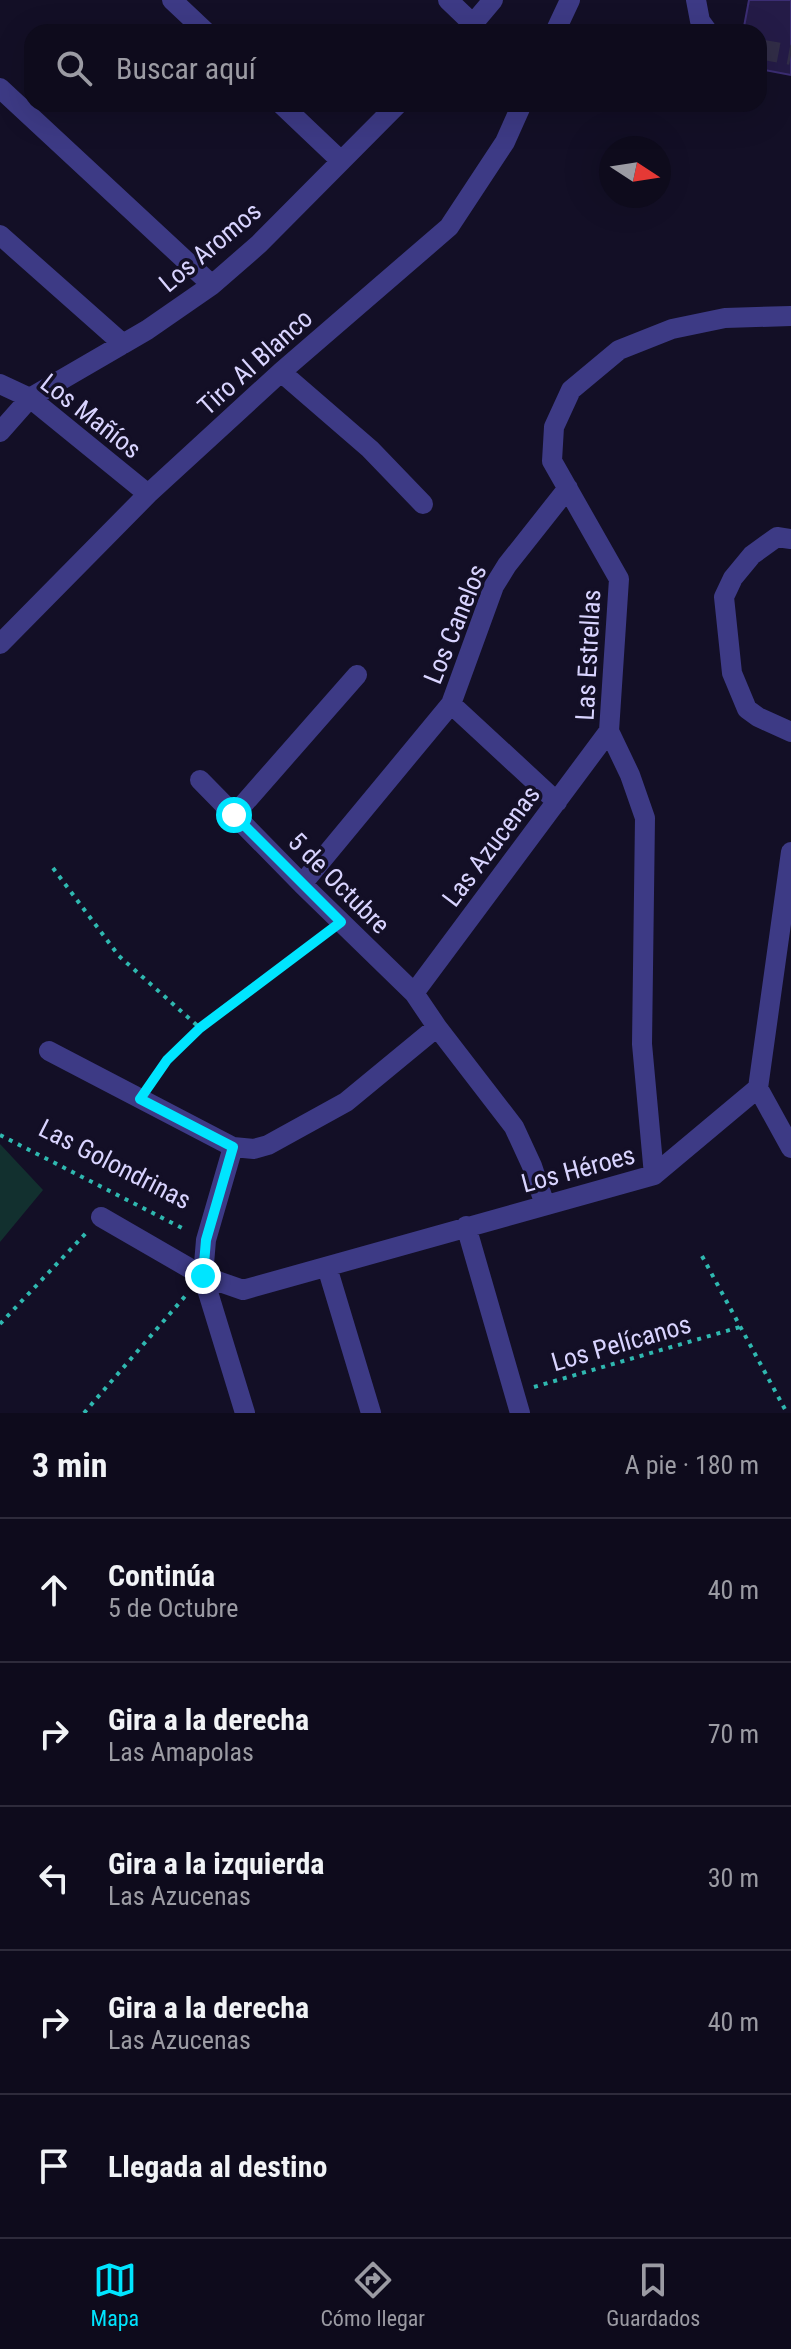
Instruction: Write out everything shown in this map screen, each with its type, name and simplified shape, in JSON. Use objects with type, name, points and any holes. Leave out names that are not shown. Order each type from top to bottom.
[{"type":"street","points":[[172,0],[198,24]]},
{"type":"street","points":[[448,0],[467,24]]},
{"type":"street","points":[[473,24],[493,0]]},
{"type":"street","points":[[559,24],[570,0]]},
{"type":"street","points":[[696,0],[702,24]]},
{"type":"street","points":[[0,88],[24,110]]},
{"type":"street","points":[[26,112],[212,285]]},
{"type":"street","points":[[289,112],[341,161]]},
{"type":"street","name":"Los Aromos","points":[[0,432],[30,398],[123,344],[212,285],[259,244],[390,112]]},
{"type":"street","name":"Tiro Al Blanco","points":[[0,644],[148,494],[281,372],[449,227],[505,142],[518,112]]},
{"type":"street","points":[[0,235],[123,344]]},
{"type":"street","name":"Las Estrellas","points":[[654,1175],[642,1044],[645,818],[630,775],[609,731],[619,579],[552,461],[554,427],[571,390],[619,350],[672,329],[725,318],[791,316]]},
{"type":"street","points":[[281,372],[387,465],[423,504]]},
{"type":"street","name":"Los Mañíos","points":[[0,384],[30,398],[148,494]]},
{"type":"street","name":"Los Canelos","points":[[302,884],[451,704],[494,586],[568,488]]},
{"type":"street","points":[[791,539],[777,537],[752,555],[733,578],[724,597],[732,673],[747,709],[791,732]]},
{"type":"street","points":[[234,815],[357,675]]},
{"type":"street","name":"Los Canelos","points":[[451,704],[557,802]]},
{"type":"street","name":"Las Azucenas","points":[[414,993],[609,731]]},
{"type":"street","name":"5 de Octubre","points":[[200,780],[414,993],[514,1127],[545,1205]]},
{"type":"street","points":[[791,852],[790,880],[758,1088],[791,1148]]},
{"type":"street","points":[[49,1051],[233,1147],[254,1149],[268,1145],[346,1102],[437,1027]]},
{"type":"street","name":"Los Héroes","points":[[203,1276],[243,1290],[654,1175],[758,1088]]},
{"type":"street","points":[[233,1147],[206,1240],[203,1276],[245,1413]]},
{"type":"street","name":"Las Golondrinas","points":[[101,1217],[203,1276]]},
{"type":"street","points":[[466,1226],[520,1413]]},
{"type":"street","points":[[327,1267],[371,1413]]},
{"type":"path","points":[[53,868],[119,956],[200,1028]]},
{"type":"path","points":[[140,1099],[167,1060],[200,1028],[341,922]]},
{"type":"path","name":"Las Golondrinas","points":[[0,1135],[206,1240]]},
{"type":"path","points":[[0,1324],[101,1217]]},
{"type":"path","points":[[702,1256],[787,1413]]},
{"type":"path","points":[[84,1413],[203,1276]]},
{"type":"path","name":"Los Pelícanos","points":[[513,1393],[740,1327]]},
{"type":"green space","points":[[0,1144],[43,1190],[0,1242]]},
{"type":"building","points":[[749,0],[791,0],[791,75],[767,70],[767,24],[744,24]]},
{"type":"tunnel","points":[[767,50],[791,55]]},
{"type":"route","points":[[203,1276],[206,1240],[233,1147],[140,1099],[167,1060],[200,1028],[341,922],[234,815]]}]
